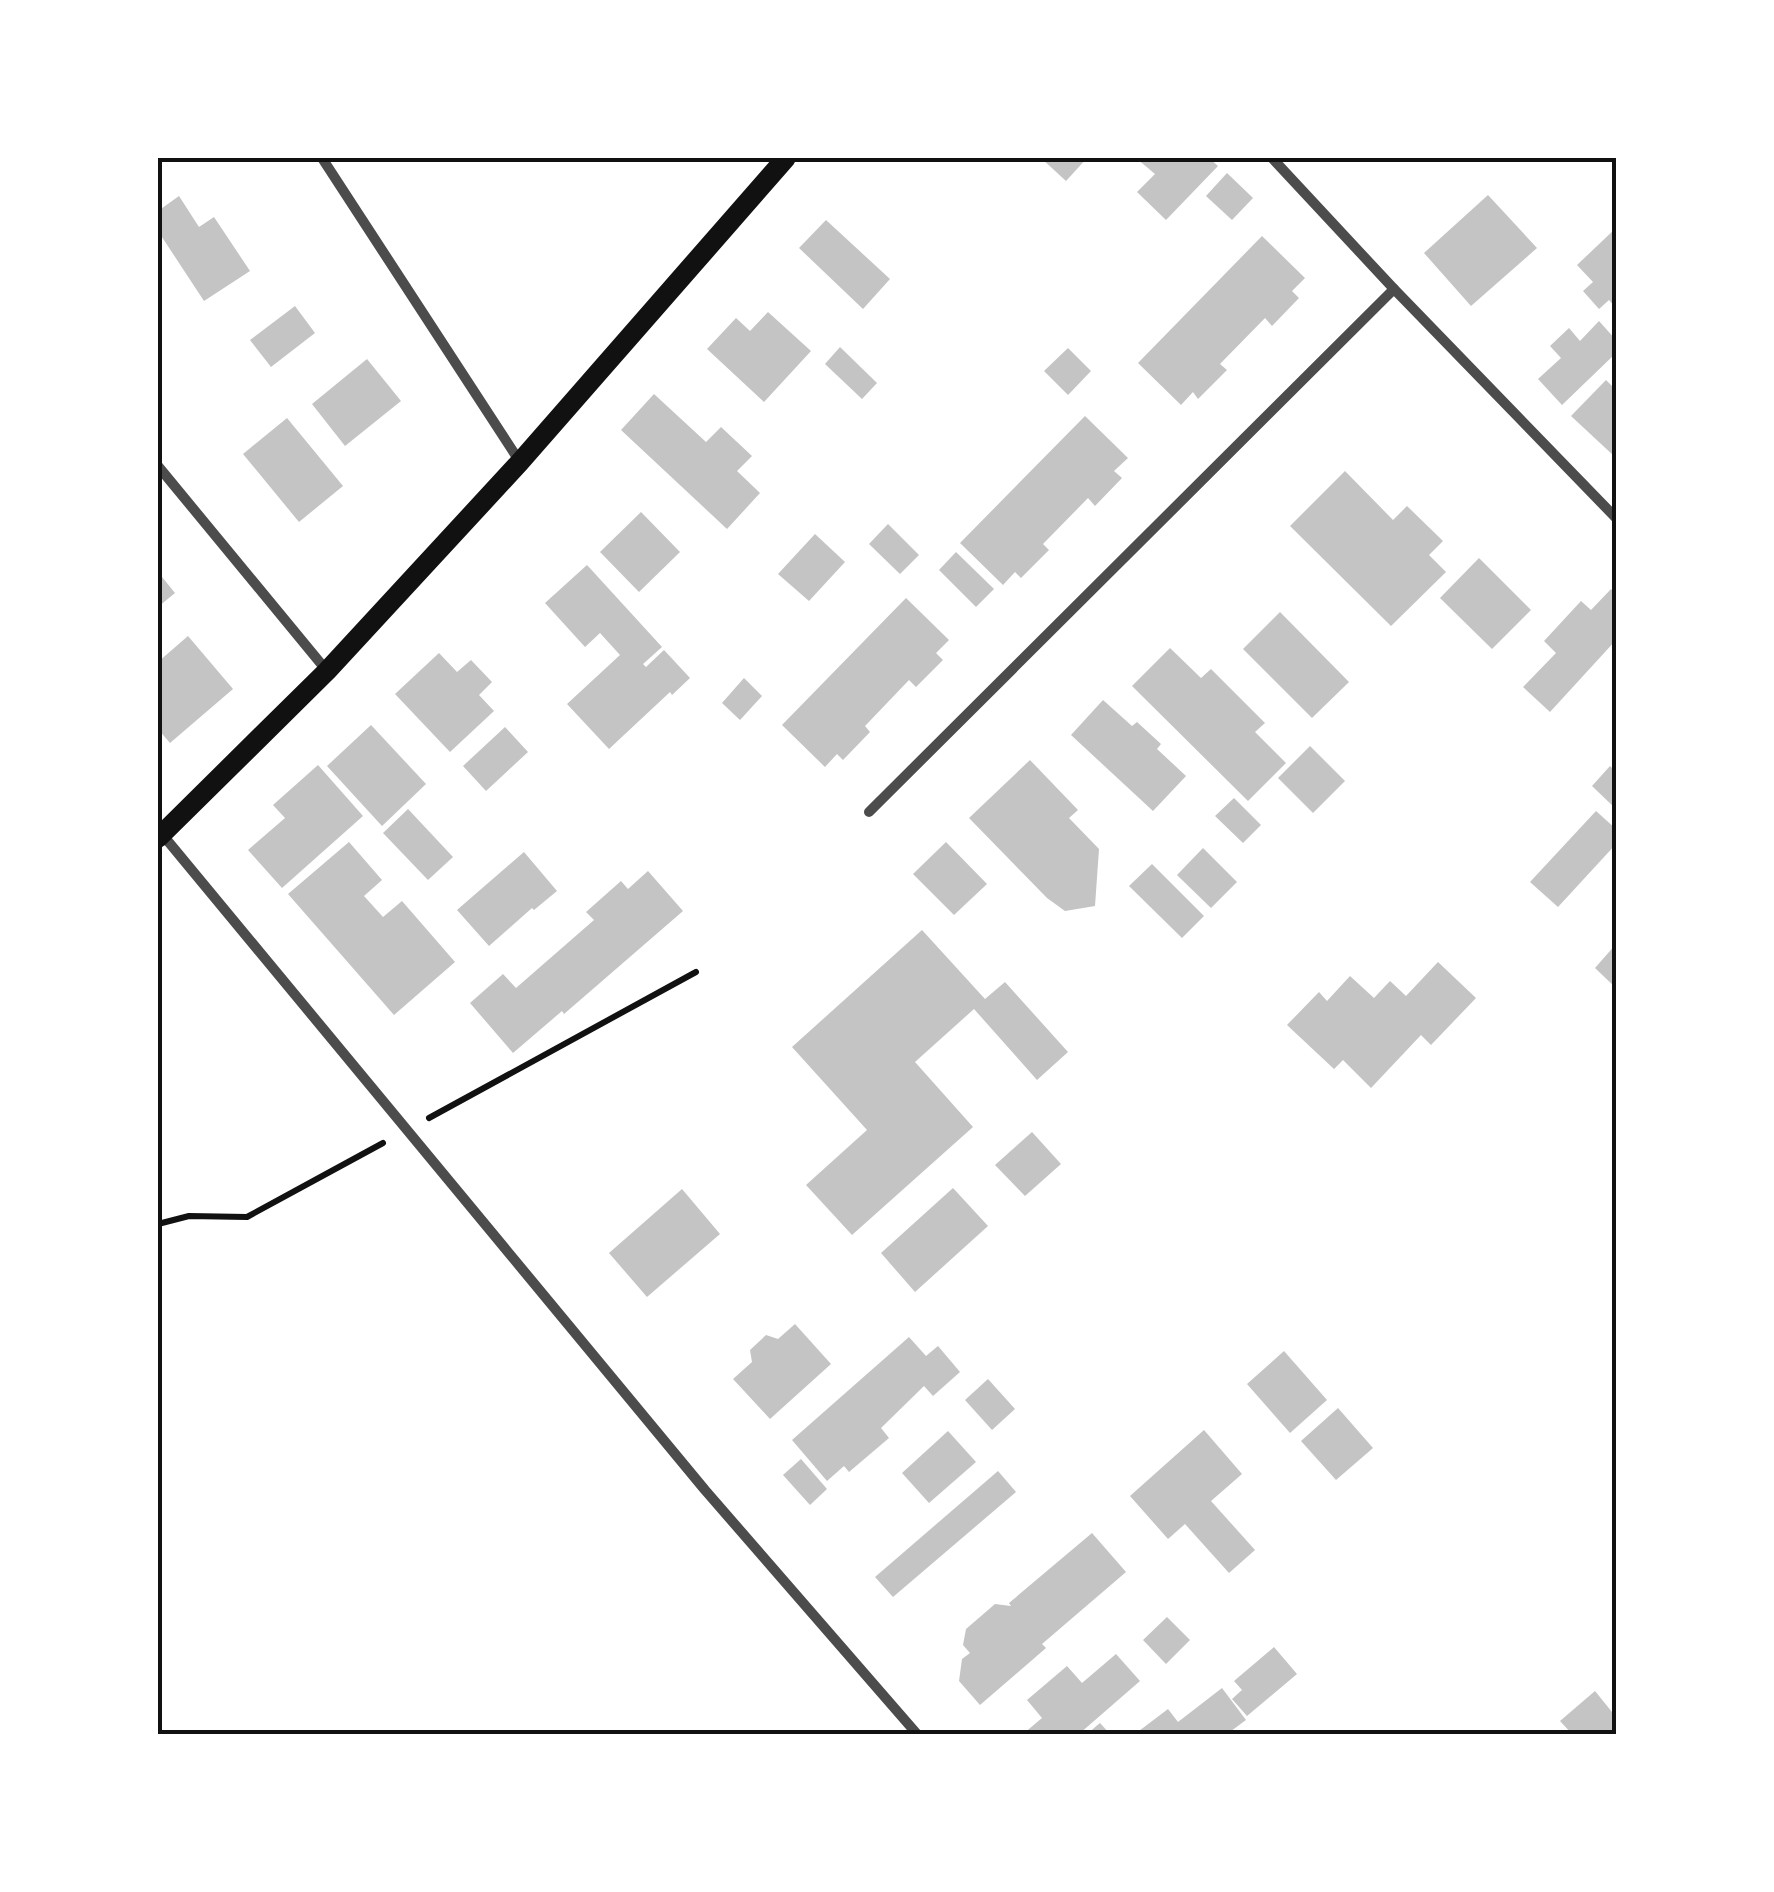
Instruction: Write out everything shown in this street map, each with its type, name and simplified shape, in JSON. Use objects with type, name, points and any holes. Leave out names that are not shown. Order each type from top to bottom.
[{"type":"main road","points":[[160,836],[327,671],[520,462],[786,158]]},
{"type":"street","points":[[322,158],[520,462]]},
{"type":"street","points":[[1272,158],[1616,518]]},
{"type":"street","points":[[870,812],[1394,289]]},
{"type":"street","points":[[158,466],[327,671]]},
{"type":"street","points":[[160,836],[705,1490],[918,1734]]},
{"type":"building","points":[[1041,158],[1087,158],[1066,181]]},
{"type":"building","points":[[1136,158],[1209,158],[1218,166],[1166,220],[1137,192],[1155,174]]},
{"type":"building","points":[[1227,173],[1253,198],[1232,220],[1206,196]]},
{"type":"building","points":[[1488,195],[1537,248],[1471,306],[1424,253]]},
{"type":"building","points":[[179,196],[199,227],[214,217],[250,271],[204,301],[158,231],[158,211]]},
{"type":"building","points":[[826,220],[890,279],[863,309],[799,248]]},
{"type":"building","points":[[1616,228],[1616,308],[1609,300],[1599,309],[1583,291],[1593,282],[1577,265]]},
{"type":"building","points":[[1262,236],[1305,278],[1292,291],[1299,298],[1272,326],[1265,318],[1220,364],[1227,370],[1198,399],[1193,392],[1181,405],[1138,363]]},
{"type":"building","points":[[295,306],[315,333],[271,367],[250,340]]},
{"type":"building","points":[[768,312],[811,351],[764,402],[707,349],[736,318],[750,331]]},
{"type":"building","points":[[1599,321],[1616,340],[1616,353],[1562,405],[1538,379],[1561,358],[1550,346],[1569,328],[1580,341]]},
{"type":"building","points":[[840,347],[877,383],[862,399],[825,364]]},
{"type":"building","points":[[1068,348],[1091,371],[1068,395],[1044,371]]},
{"type":"building","points":[[367,359],[401,401],[345,446],[312,404]]},
{"type":"building","points":[[1606,380],[1616,390],[1614,456],[1571,416]]},
{"type":"building","points":[[654,394],[706,442],[721,427],[752,456],[737,471],[760,493],[727,529],[621,430]]},
{"type":"building","points":[[1085,416],[1128,458],[1114,471],[1122,478],[1095,506],[1088,498],[1043,544],[1049,550],[1021,578],[1015,572],[1003,585],[960,543]]},
{"type":"building","points":[[287,418],[343,486],[299,522],[243,454]]},
{"type":"building","points":[[1345,471],[1393,520],[1407,506],[1443,541],[1429,555],[1446,572],[1391,626],[1290,526]]},
{"type":"building","points":[[641,512],[680,552],[639,592],[600,552]]},
{"type":"building","points":[[888,524],[919,555],[900,574],[869,544]]},
{"type":"building","points":[[815,534],[845,562],[809,601],[778,574]]},
{"type":"building","points":[[956,552],[994,589],[976,607],[939,570]]},
{"type":"building","points":[[1479,558],[1531,610],[1492,649],[1440,598]]},
{"type":"building","points":[[587,565],[662,647],[643,664],[646,667],[664,650],[690,678],[609,749],[567,704],[620,655],[600,633],[585,647],[545,603]]},
{"type":"building","points":[[158,572],[175,593],[158,607]]},
{"type":"building","points":[[1611,589],[1616,594],[1616,640],[1550,712],[1523,687],[1556,653],[1544,641],[1581,601],[1591,610]]},
{"type":"building","points":[[906,598],[949,640],[936,653],[943,660],[916,687],[909,680],[865,726],[870,732],[843,760],[837,754],[825,767],[782,725]]},
{"type":"building","points":[[1280,612],[1349,682],[1312,718],[1243,649]]},
{"type":"building","points":[[188,636],[233,689],[170,743],[158,729],[158,662]]},
{"type":"building","points":[[1170,648],[1201,678],[1211,669],[1265,723],[1255,732],[1286,763],[1248,801],[1132,686]]},
{"type":"building","points":[[439,653],[457,672],[471,660],[492,682],[479,695],[494,711],[450,752],[395,694]]},
{"type":"building","points":[[744,678],[762,696],[740,720],[722,703]]},
{"type":"building","points":[[1103,700],[1132,726],[1137,722],[1161,744],[1157,749],[1186,776],[1153,811],[1071,735]]},
{"type":"building","points":[[371,725],[426,784],[382,826],[327,766]]},
{"type":"building","points":[[505,727],[528,752],[486,791],[463,766]]},
{"type":"building","points":[[1310,746],[1345,781],[1313,813],[1278,778]]},
{"type":"building","points":[[1030,760],[1078,810],[1069,818],[1099,849],[1095,906],[1065,911],[1047,898],[969,818]]},
{"type":"building","points":[[318,765],[363,816],[282,888],[248,850],[285,818],[273,805]]},
{"type":"building","points":[[1610,766],[1616,772],[1616,809],[1592,786]]},
{"type":"building","points":[[1234,798],[1261,825],[1243,843],[1215,816]]},
{"type":"building","points":[[408,809],[453,857],[428,880],[383,833]]},
{"type":"building","points":[[1596,811],[1616,829],[1616,844],[1558,907],[1530,882]]},
{"type":"building","points":[[349,842],[382,880],[364,896],[383,917],[402,901],[455,962],[394,1015],[288,894]]},
{"type":"building","points":[[946,842],[987,884],[954,915],[913,874]]},
{"type":"building","points":[[1203,848],[1237,882],[1211,908],[1177,875]]},
{"type":"building","points":[[524,852],[557,891],[489,946],[457,910]]},
{"type":"building","points":[[1152,864],[1204,916],[1182,938],[1129,886]]},
{"type":"building","points":[[648,871],[683,911],[513,1053],[470,1003],[503,974],[516,988],[594,920],[586,912],[621,881],[628,889]]},
{"type":"building","points":[[922,930],[985,999],[1005,982],[1068,1052],[1037,1080],[974,1009],[915,1062],[973,1127],[852,1235],[806,1185],[867,1130],[792,1047]]},
{"type":"building","points":[[1616,944],[1616,988],[1595,968]]},
{"type":"building","points":[[1438,962],[1476,998],[1431,1045],[1421,1035],[1371,1088],[1343,1060],[1334,1069],[1287,1025],[1319,992],[1327,1001],[1350,976],[1374,998],[1390,981],[1406,996]]},
{"type":"building","points":[[1032,1132],[1061,1164],[1025,1196],[995,1165]]},
{"type":"building","points":[[953,1188],[988,1226],[915,1292],[881,1253]]},
{"type":"building","points":[[682,1189],[720,1234],[647,1297],[609,1253]]},
{"type":"building","points":[[795,1324],[831,1364],[770,1419],[733,1379],[752,1362],[750,1350],[766,1335],[778,1339]]},
{"type":"building","points":[[909,1337],[926,1356],[938,1346],[960,1372],[933,1396],[924,1386],[881,1428],[889,1438],[849,1472],[844,1466],[827,1481],[792,1440]]},
{"type":"building","points":[[1284,1351],[1327,1400],[1290,1433],[1247,1384]]},
{"type":"building","points":[[988,1379],[1015,1409],[992,1430],[965,1400]]},
{"type":"building","points":[[1338,1408],[1373,1448],[1336,1480],[1301,1441]]},
{"type":"building","points":[[1204,1430],[1242,1474],[1211,1501],[1255,1550],[1229,1573],[1185,1524],[1168,1539],[1130,1496]]},
{"type":"building","points":[[948,1431],[976,1462],[929,1503],[902,1473]]},
{"type":"building","points":[[801,1459],[827,1489],[810,1505],[783,1475]]},
{"type":"building","points":[[998,1471],[1016,1492],[893,1597],[875,1577]]},
{"type":"building","points":[[1092,1533],[1126,1572],[1042,1644],[1046,1648],[980,1705],[959,1681],[962,1659],[970,1653],[963,1645],[966,1629],[995,1604],[1011,1606],[1009,1603]]},
{"type":"building","points":[[1167,1617],[1190,1640],[1166,1664],[1143,1640]]},
{"type":"building","points":[[1274,1647],[1297,1674],[1247,1716],[1232,1699],[1242,1690],[1234,1681]]},
{"type":"building","points":[[1116,1654],[1140,1681],[1079,1734],[1023,1734],[1042,1718],[1027,1700],[1067,1666],[1082,1683]]},
{"type":"building","points":[[1222,1688],[1246,1720],[1227,1734],[1135,1734],[1168,1709],[1178,1722]]},
{"type":"building","points":[[1595,1691],[1616,1717],[1616,1734],[1572,1734],[1560,1721]]},
{"type":"building","points":[[1100,1723],[1110,1734],[1087,1734]]}]
